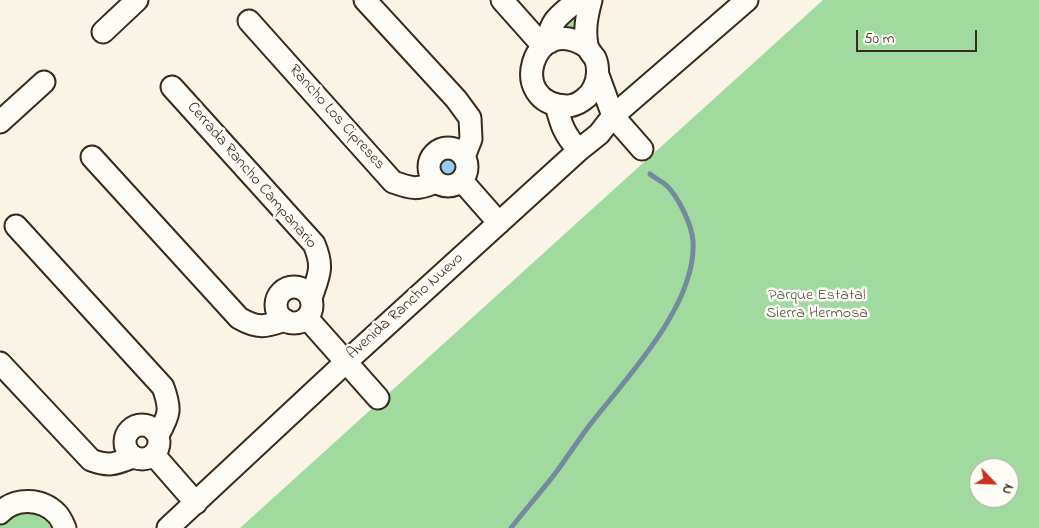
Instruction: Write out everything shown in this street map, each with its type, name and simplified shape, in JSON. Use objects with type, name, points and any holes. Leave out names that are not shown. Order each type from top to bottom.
[{"type":"street","points":[[103,32],[137,0]]},
{"type":"street","points":[[365,0],[456,99],[470,118],[472,140],[464,157]]},
{"type":"street","points":[[502,0],[547,44]]},
{"type":"street","points":[[547,44],[552,23],[578,0]]},
{"type":"street","points":[[587,47],[585,24],[591,0]]},
{"type":"street","name":"Avenida Rancho Nuevo","points":[[168,528],[346,362],[579,150],[599,134],[613,116],[747,0]]},
{"type":"street","name":"Rancho Los Cipreses","points":[[249,21],[393,182],[408,188],[419,189],[436,182],[445,186],[454,186],[462,181]]},
{"type":"street","points":[[598,75],[594,90],[584,100],[570,106],[556,105],[544,100],[536,91],[531,79],[531,67],[535,55],[547,44],[560,39],[569,39],[587,47],[596,60],[598,75],[613,116],[642,149]]},
{"type":"street","points":[[0,122],[44,82]]},
{"type":"street","name":"Cerrada Rancho Campanario","points":[[172,87],[314,244],[320,259],[319,276],[309,308]]},
{"type":"street","points":[[556,105],[563,130],[579,150]]},
{"type":"street","points":[[436,182],[430,168],[431,160],[443,149],[451,149],[458,152],[464,157],[467,165],[466,174],[462,181],[499,223]]},
{"type":"street","points":[[92,157],[239,318],[252,325],[267,326],[285,320]]},
{"type":"street","points":[[16,226],[163,386],[169,403],[167,420],[156,445],[144,460],[133,457],[127,451],[125,441],[128,432],[135,426],[144,424],[153,428],[156,445],[196,502]]},
{"type":"street","points":[[309,308],[300,322],[285,320],[279,314],[278,298],[283,291],[290,287],[298,287],[306,291],[309,308],[346,362],[378,398]]},
{"type":"street","points":[[0,363],[91,460],[104,465],[116,464],[133,457]]},
{"type":"street","points":[[1,510],[16,503],[31,501],[46,505],[58,515],[65,528]]},
{"type":"green space","points":[[585,0],[579,35],[550,36]]},
{"type":"green space","name":"Parque Estatal Sierra Hermosa","points":[[823,0],[1039,0],[1039,528],[240,528]]},
{"type":"green space","points":[[9,512],[43,512],[57,528],[0,528],[0,520]]},
{"type":"water","points":[[446,157],[454,157],[460,163],[460,171],[454,177],[446,177],[440,171],[440,163]]},
{"type":"waterway","points":[[511,528],[554,475],[589,426],[656,340],[672,315],[684,290],[691,265],[693,241],[690,227],[680,203],[671,190],[650,174]]}]
